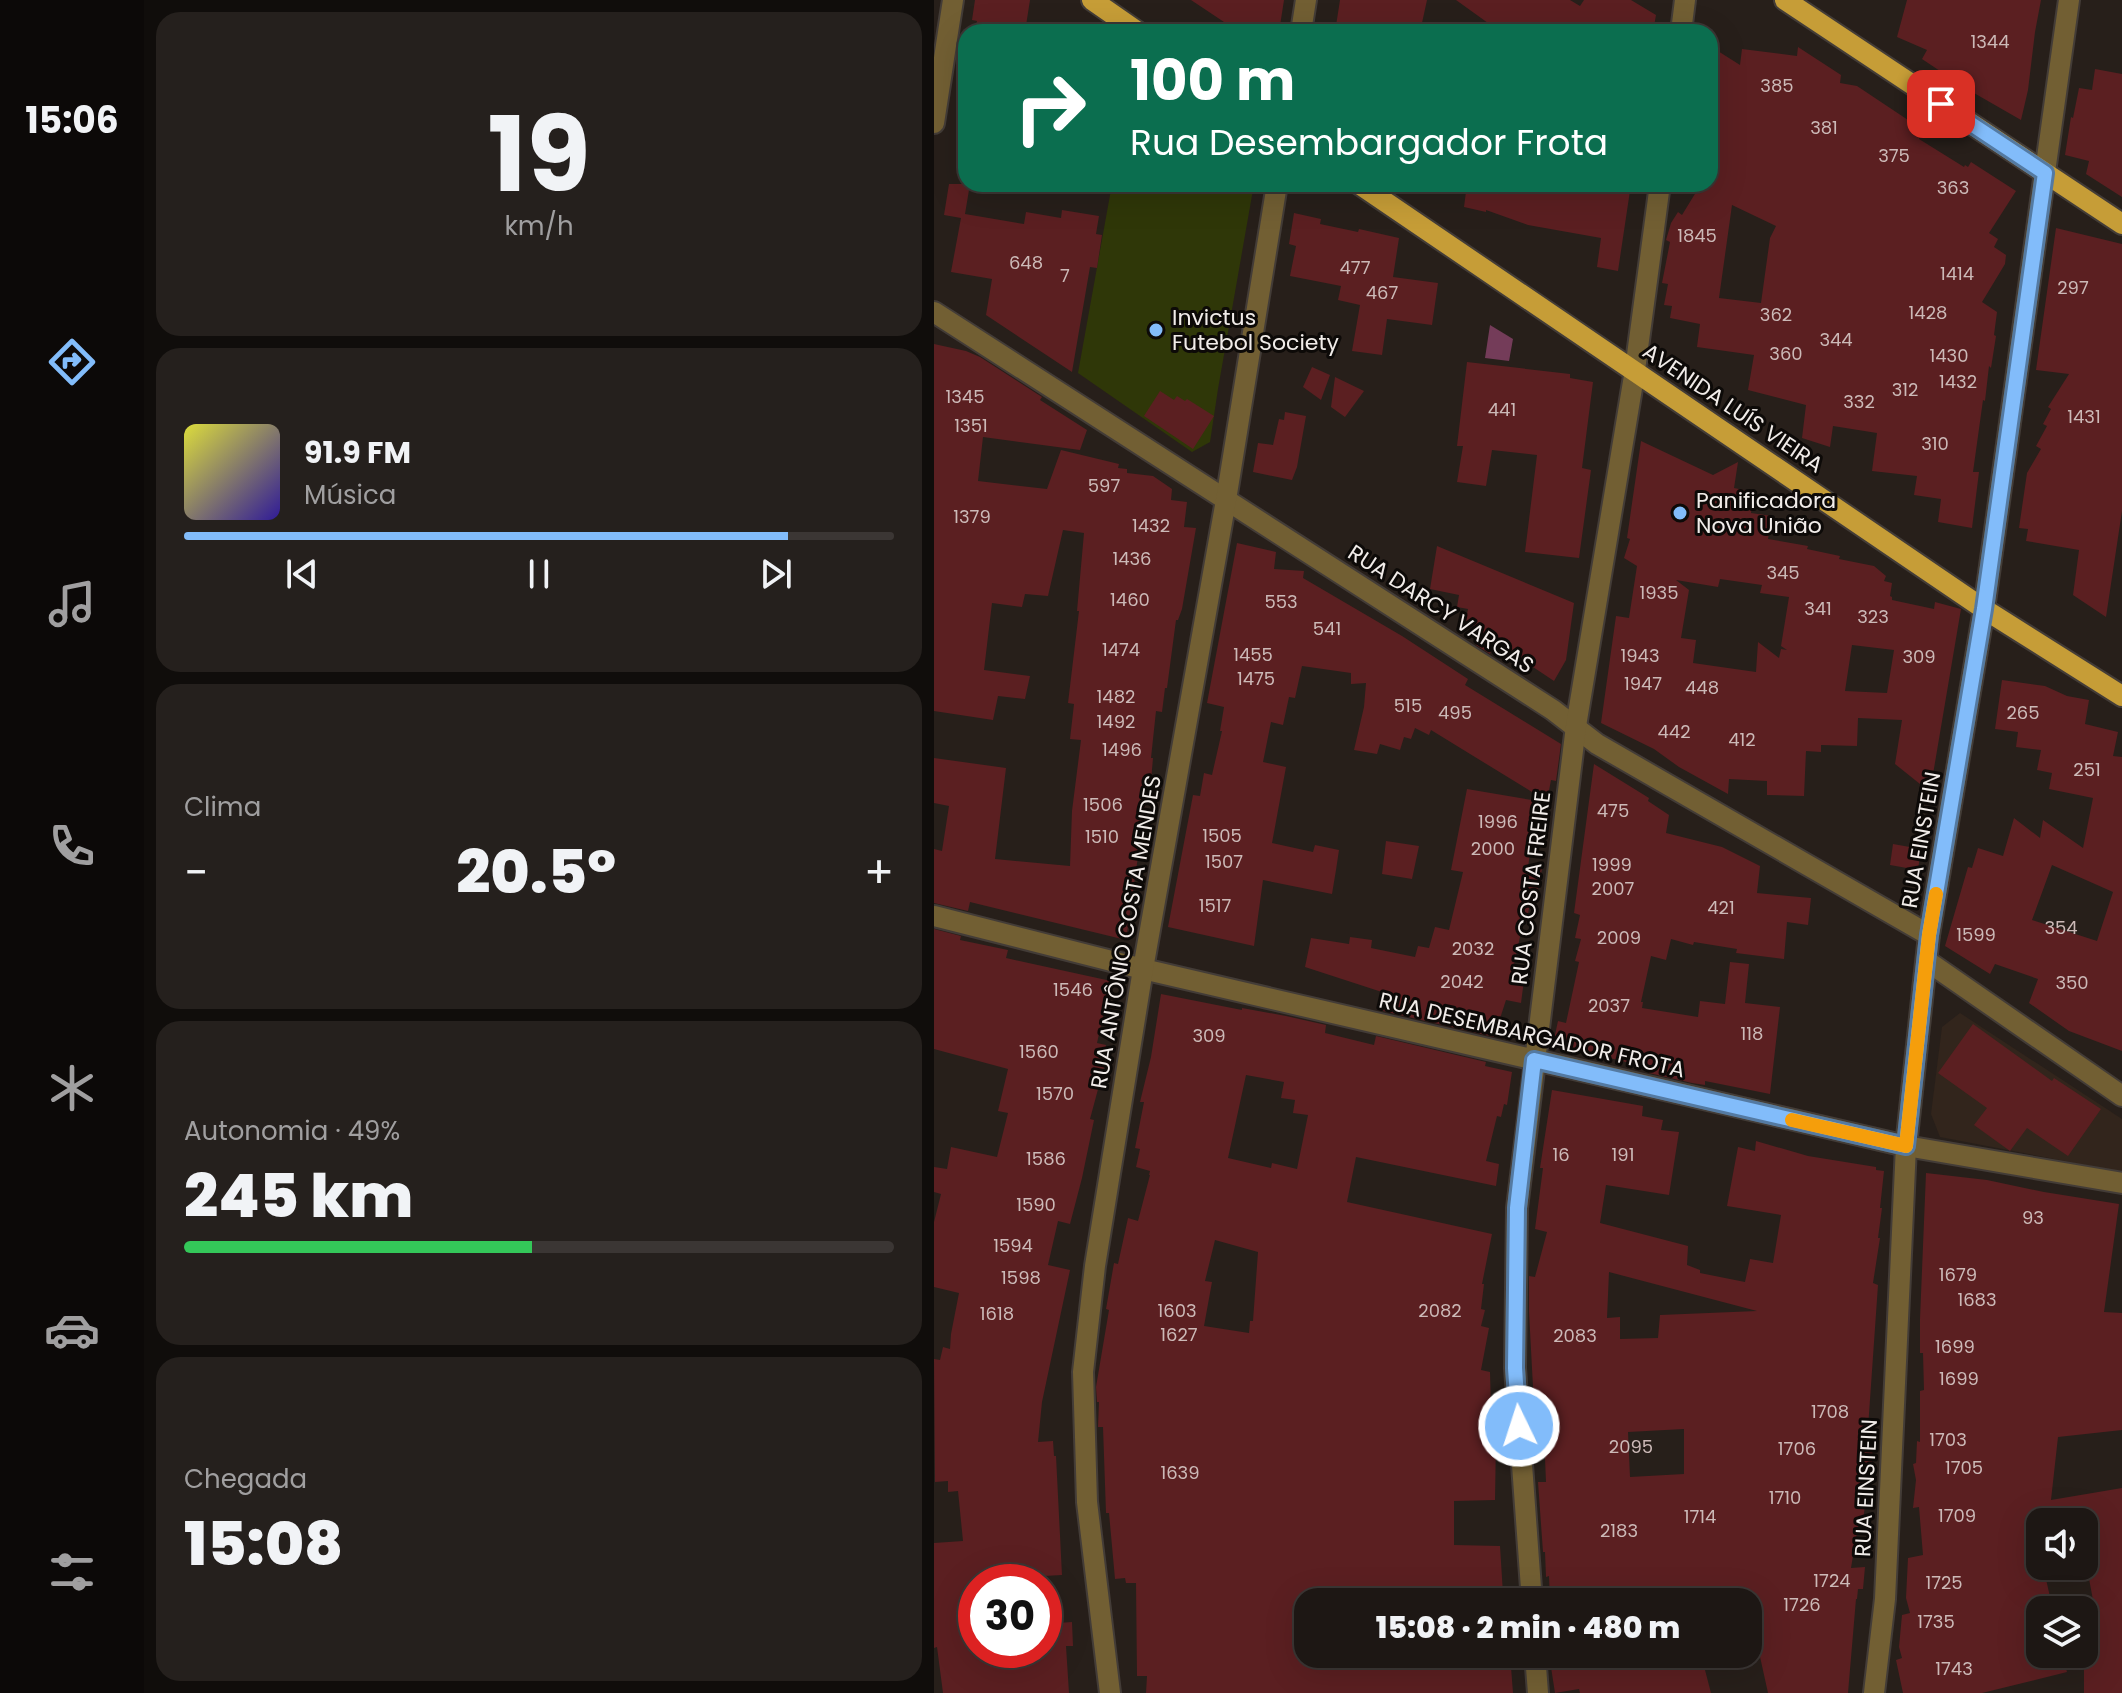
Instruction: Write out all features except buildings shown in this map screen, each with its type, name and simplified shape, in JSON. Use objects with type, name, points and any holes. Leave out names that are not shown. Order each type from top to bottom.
[{"type":"main road","points":[[1092,0],[1126,24]]},
{"type":"main road","points":[[1785,0],[2122,224]]},
{"type":"main road","name":"AVENIDA LUÍS VIEIRA","points":[[1371,192],[1984,609],[2122,696]]},
{"type":"street","points":[[934,123],[953,0]]},
{"type":"street","points":[[1302,24],[1306,0]]},
{"type":"street","points":[[1682,24],[1685,0]]},
{"type":"street","name":"RUA EINSTEIN","points":[[1874,1693],[1885,1599],[1906,1146],[1929,935],[1984,609],[2069,0]]},
{"type":"street","name":"RUA ANTÔNIO COSTA MENDES","points":[[1110,1693],[1087,1502],[1083,1372],[1095,1266],[1143,969],[1226,500],[1276,192]]},
{"type":"street","name":"RUA COSTA FREIRE","points":[[1531,1588],[1515,1368],[1517,1208],[1576,726],[1635,370],[1659,192]]},
{"type":"street","name":"RUA DARCY VARGAS","points":[[934,312],[1576,726],[1597,744],[1929,935]]},
{"type":"street","name":"RUA DESEMBARGADOR FROTA","points":[[934,916],[1143,969],[1906,1146],[2122,1183]]},
{"type":"street","points":[[1927,961],[2122,1096]]},
{"type":"street","points":[[1536,1668],[1538,1693]]},
{"type":"shaded area","points":[[1490,325],[1513,339],[1509,361],[1485,358]]},
{"type":"shaded area","points":[[1960,1013],[2122,1119],[2122,1172],[1940,1137],[1931,1114],[1942,1027]]},
{"type":"green space","name":"Invictus Futebol Society","points":[[1111,192],[1253,192],[1210,442],[1192,452],[1078,373]]},
{"type":"slow traffic","points":[[1792,1120],[1906,1146],[1936,894]]},
{"type":"place","name":"Invictus Futebol Society","points":[[1156,330]]},
{"type":"place","name":"Panificadora Nova União","points":[[1680,513]]},
{"type":"route","points":[[1519,1426],[1515,1368],[1517,1208],[1534,1060],[1906,1146],[1929,935],[1984,609],[2045,173],[1941,104]]}]
